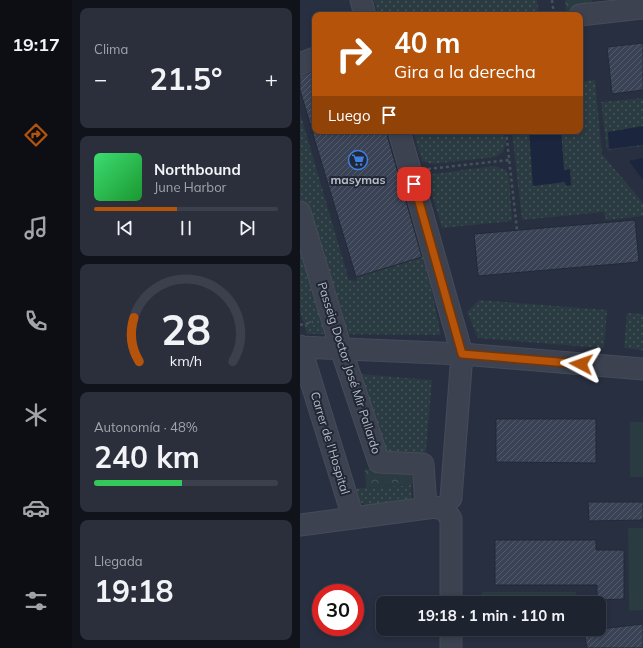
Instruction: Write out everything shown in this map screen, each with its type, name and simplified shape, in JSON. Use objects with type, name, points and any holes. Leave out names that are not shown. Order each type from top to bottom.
[{"type":"street","points":[[361,0],[364,12]]},
{"type":"street","points":[[583,15],[643,8]]},
{"type":"street","points":[[300,64],[312,59]]},
{"type":"street","points":[[399,134],[462,354],[444,509],[450,596]]},
{"type":"street","name":"Passeig Doctor José Mir Pallardo","points":[[300,212],[341,349],[379,462],[424,464],[444,509]]},
{"type":"street","points":[[300,347],[462,354],[643,369]]},
{"type":"street","name":"Carrer de l'Hospital","points":[[300,347],[353,518]]},
{"type":"street","points":[[300,525],[444,509]]},
{"type":"street","points":[[451,636],[451,648]]},
{"type":"path","points":[[552,0],[554,12]]},
{"type":"path","points":[[506,134],[517,230]]},
{"type":"path","points":[[410,171],[508,160]]},
{"type":"green space","points":[[374,0],[537,0],[539,12],[377,12]]},
{"type":"green space","points":[[565,0],[592,0],[593,8],[566,11]]},
{"type":"green space","points":[[595,80],[602,154],[643,203],[643,216],[606,220],[604,212],[522,220],[512,134],[583,134],[583,82]]},
{"type":"green space","points":[[643,98],[643,146],[607,150],[601,102]]},
{"type":"green space","points":[[300,113],[349,280],[357,281],[356,277],[423,257],[441,335],[307,334],[300,311]]},
{"type":"green space","points":[[414,134],[505,134],[506,141],[503,152],[495,157],[432,164],[422,161]]},
{"type":"green space","points":[[495,166],[506,170],[509,176],[512,221],[442,228],[427,178],[432,174]]},
{"type":"green space","points":[[479,300],[607,310],[604,348],[478,338],[467,312]]},
{"type":"green space","points":[[627,313],[643,314],[643,350],[624,348]]},
{"type":"green space","points":[[359,374],[432,380],[425,462],[383,459]]},
{"type":"green space","points":[[630,422],[643,422],[643,477],[630,477]]},
{"type":"green space","points":[[365,469],[411,469],[412,485],[366,488]]},
{"type":"green space","points":[[411,485],[412,502],[366,506],[359,501],[350,489]]},
{"type":"green space","points":[[628,528],[643,528],[643,610],[629,611]]},
{"type":"green space","points":[[482,592],[576,592],[576,596],[482,596]]},
{"type":"water","points":[[643,126],[643,145],[609,149],[608,132]]},
{"type":"water","points":[[529,134],[561,134],[564,170],[570,169],[571,185],[566,186],[565,182],[533,186]]},
{"type":"water","points":[[643,158],[643,180],[629,161]]},
{"type":"building","points":[[643,43],[643,90],[612,94],[607,47]]},
{"type":"building","points":[[312,72],[312,127],[300,90],[300,76]]},
{"type":"building","points":[[313,134],[387,134],[422,257],[356,277]]},
{"type":"building","points":[[635,220],[639,262],[478,276],[474,234]]},
{"type":"building","points":[[496,419],[596,419],[596,463],[496,462]]},
{"type":"building","points":[[588,502],[643,502],[643,520],[589,521]]},
{"type":"building","points":[[495,540],[596,540],[596,550],[624,550],[624,599],[606,600],[606,596],[597,596],[597,585],[495,585]]},
{"type":"building","points":[[643,624],[643,648],[587,648],[585,636],[606,636],[606,628]]},
{"type":"place","name":"masymas","points":[[358,160]]},
{"type":"route","points":[[414,184],[462,354],[581,364]]}]
